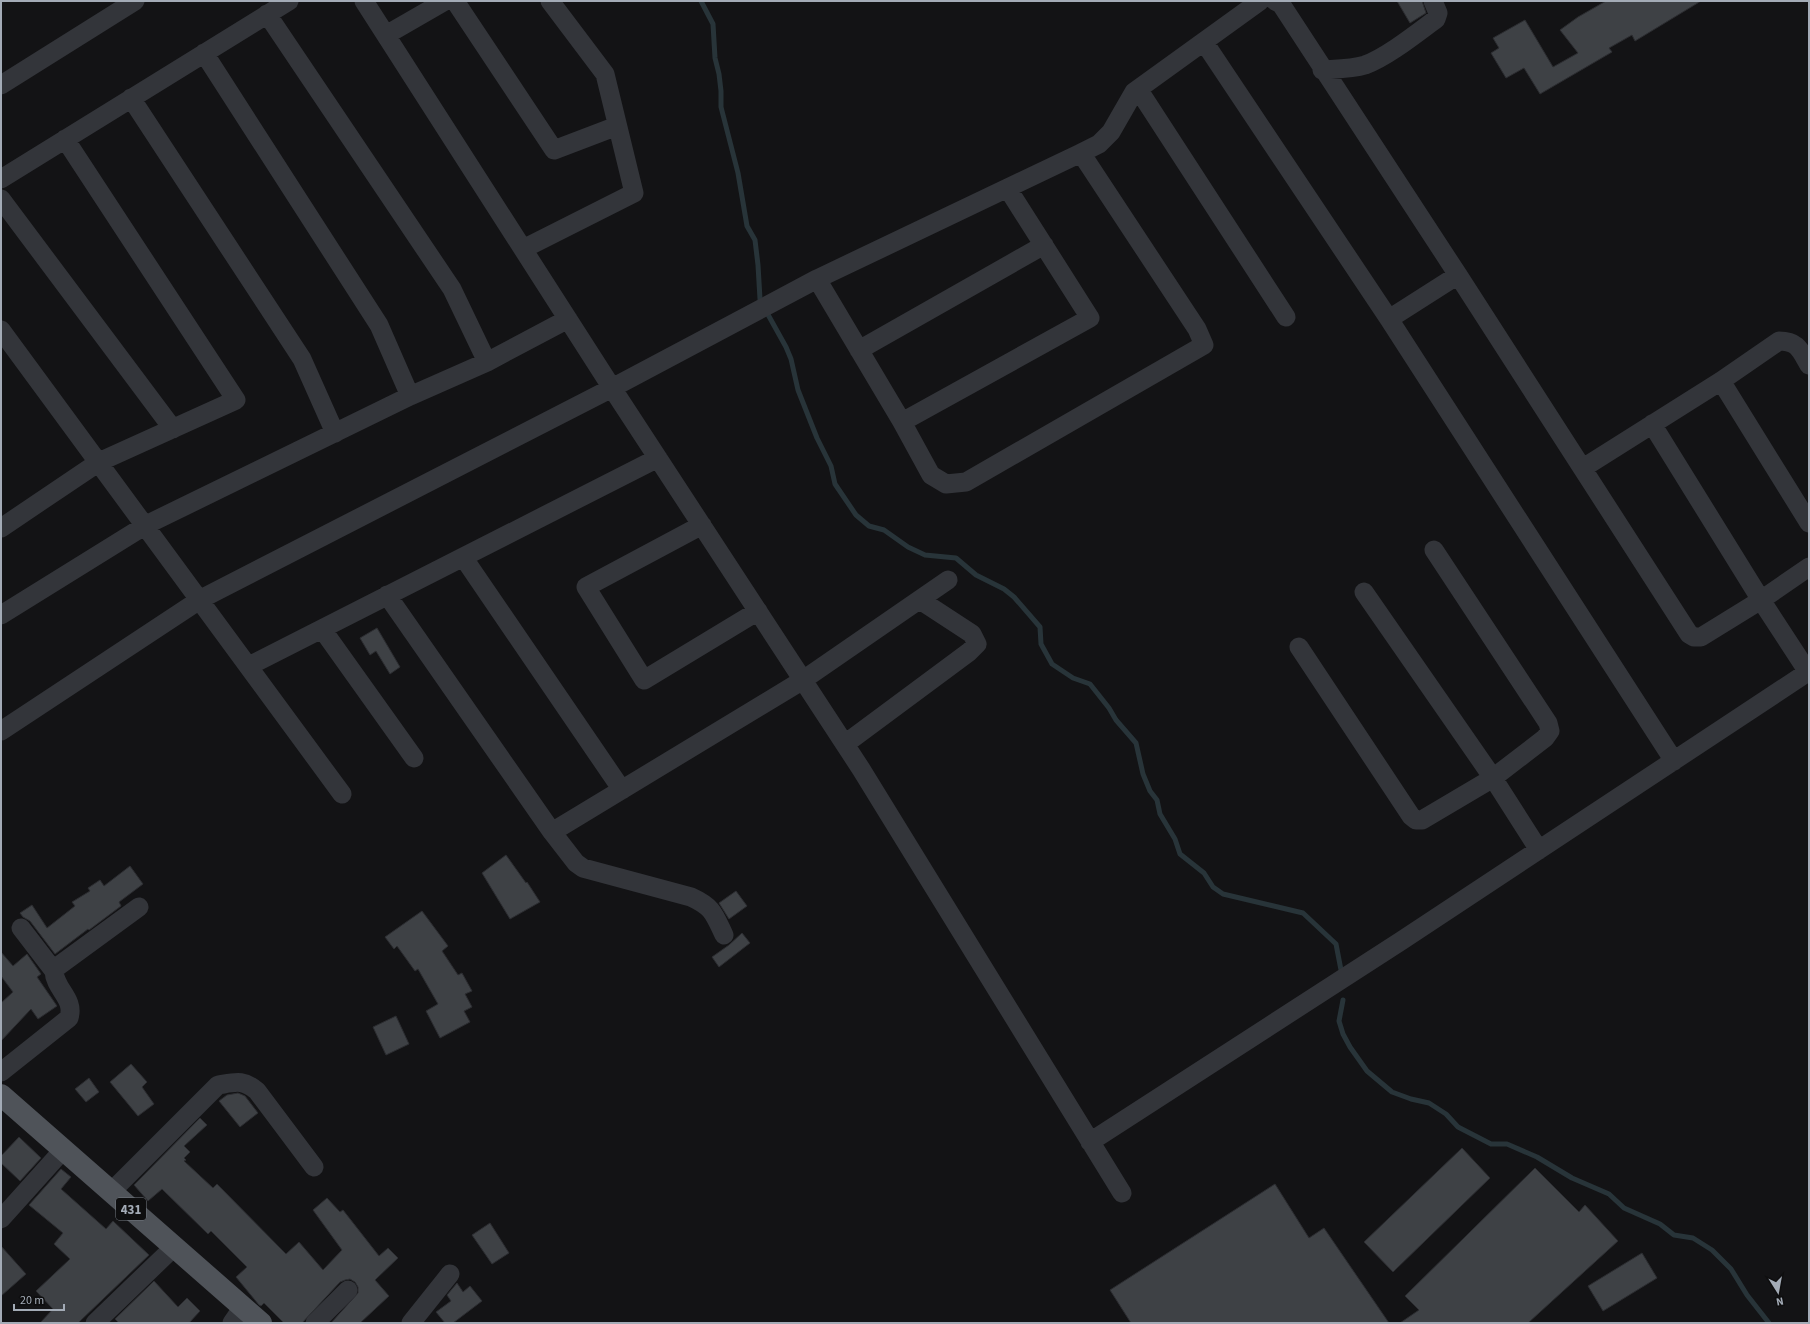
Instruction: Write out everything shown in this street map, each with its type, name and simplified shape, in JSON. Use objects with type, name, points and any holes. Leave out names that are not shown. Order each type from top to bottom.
[{"type":"main road","name":"431","points":[[1,1095],[174,1247],[238,1315],[261,1323]]},
{"type":"street","points":[[1,85],[136,1]]},
{"type":"street","points":[[1,178],[289,1]]},
{"type":"street","points":[[364,1],[612,388],[846,744],[1122,1193]]},
{"type":"street","points":[[386,35],[445,1]]},
{"type":"street","points":[[455,1],[554,150],[617,126]]},
{"type":"street","points":[[523,249],[634,193],[605,74],[550,1]]},
{"type":"street","points":[[1,731],[200,600],[612,388],[818,278],[1008,189],[1099,144],[1111,132],[1134,92],[1260,1]]},
{"type":"street","points":[[1275,1],[1281,4],[1322,70],[1458,275],[1689,634],[1694,637],[1701,637],[1761,600],[1809,567]]},
{"type":"street","points":[[1322,70],[1345,69],[1366,64],[1396,48],[1436,19],[1438,13],[1433,1]]},
{"type":"street","points":[[267,14],[452,289],[487,362]]},
{"type":"street","points":[[1204,42],[1389,319],[1674,761]]},
{"type":"street","points":[[204,53],[379,325],[410,396]]},
{"type":"street","points":[[1138,89],[1286,317]]},
{"type":"street","points":[[131,98],[302,359],[335,433]]},
{"type":"street","points":[[1,528],[99,462],[236,400],[65,139]]},
{"type":"street","points":[[818,278],[902,422],[931,475],[946,484],[966,482],[1204,345],[1198,329],[1081,153]]},
{"type":"street","points":[[902,422],[1090,318],[1008,189]]},
{"type":"street","points":[[1,198],[173,429]]},
{"type":"street","points":[[859,350],[1044,245]]},
{"type":"street","points":[[1389,319],[1458,275]]},
{"type":"street","points":[[1,615],[146,525],[410,396],[487,362],[568,319]]},
{"type":"street","points":[[1,330],[146,525],[342,794]]},
{"type":"street","points":[[1582,468],[1721,381],[1779,341],[1789,341],[1799,347],[1809,365]]},
{"type":"street","points":[[1721,381],[1809,523]]},
{"type":"street","points":[[1090,1142],[1539,850],[1809,672],[1761,600],[1652,424]]},
{"type":"street","points":[[249,666],[658,458]]},
{"type":"street","points":[[702,525],[586,587],[644,680],[758,611]]},
{"type":"street","points":[[1299,648],[1411,816],[1416,820],[1422,820],[1493,778],[1546,738],[1550,731],[1548,723],[1434,550]]},
{"type":"street","points":[[463,557],[622,790]]},
{"type":"street","points":[[552,832],[803,680],[948,580]]},
{"type":"street","points":[[1364,592],[1493,778],[1539,850]]},
{"type":"street","points":[[387,595],[552,832],[576,863],[583,868],[691,897],[705,903],[710,908],[724,935]]},
{"type":"street","points":[[846,744],[969,652],[977,644],[972,634],[920,600]]},
{"type":"street","points":[[322,628],[414,758]]},
{"type":"street","points":[[54,971],[139,907]]},
{"type":"street","points":[[1,1072],[69,1018],[71,1010],[69,1003],[54,980],[54,971],[21,928]]},
{"type":"street","points":[[111,1192],[218,1085],[237,1082],[248,1083],[258,1091],[314,1167]]},
{"type":"street","points":[[1,1219],[63,1150]]},
{"type":"street","points":[[95,1323],[174,1247]]},
{"type":"street","points":[[411,1323],[450,1274]]},
{"type":"street","points":[[315,1323],[348,1290]]},
{"type":"building","points":[[1397,1],[1422,1],[1426,13],[1410,23]]},
{"type":"building","points":[[1606,1],[1701,1],[1635,41],[1632,35],[1609,48],[1612,52],[1540,94],[1524,68],[1506,78],[1491,53],[1499,48],[1493,38],[1525,20],[1553,67],[1578,53],[1560,30],[1578,17]]},
{"type":"building","points":[[377,628],[400,667],[390,674],[376,651],[370,655],[360,638]]},
{"type":"building","points":[[506,855],[540,902],[510,919],[482,873]]},
{"type":"building","points":[[130,866],[143,884],[119,902],[121,906],[55,954],[30,921],[23,917],[20,913],[32,905],[47,928],[75,906],[72,902],[90,891],[88,888],[100,880],[104,886]]},
{"type":"building","points":[[736,891],[747,906],[729,919],[719,903]]},
{"type":"building","points":[[422,911],[448,946],[442,951],[458,975],[462,973],[472,991],[465,994],[472,1007],[464,1011],[470,1022],[440,1038],[426,1011],[438,1004],[418,969],[415,971],[397,946],[394,949],[385,937]]},
{"type":"building","points":[[742,933],[750,943],[719,967],[712,957],[729,945]]},
{"type":"building","points":[[1,952],[13,966],[27,954],[41,974],[37,977],[57,1006],[38,1019],[31,1009],[1,1041],[1,1003],[13,992],[1,976]]},
{"type":"building","points":[[396,1016],[409,1044],[386,1055],[373,1027]]},
{"type":"building","points":[[131,1064],[147,1082],[142,1087],[154,1104],[138,1116],[110,1082]]},
{"type":"building","points":[[89,1078],[99,1092],[86,1102],[75,1089]]},
{"type":"building","points":[[238,1093],[245,1096],[258,1113],[240,1127],[219,1101],[227,1095]]},
{"type":"building","points":[[200,1118],[207,1125],[184,1146],[190,1152],[184,1158],[186,1160],[184,1161],[213,1188],[217,1184],[286,1254],[299,1242],[323,1270],[342,1250],[313,1210],[327,1198],[340,1212],[343,1210],[379,1256],[388,1248],[398,1258],[375,1280],[389,1296],[360,1323],[331,1323],[358,1293],[358,1287],[355,1282],[350,1279],[340,1282],[302,1323],[284,1323],[264,1303],[261,1306],[259,1305],[236,1277],[247,1267],[211,1231],[208,1234],[162,1189],[148,1201],[134,1185]]},
{"type":"building","points":[[19,1137],[41,1158],[20,1181],[1,1163],[1,1156]]},
{"type":"building","points":[[1462,1148],[1490,1178],[1393,1272],[1364,1242]]},
{"type":"building","points":[[1535,1168],[1579,1212],[1585,1205],[1618,1241],[1528,1323],[1400,1323],[1419,1310],[1405,1296]]},
{"type":"building","points":[[61,1169],[71,1177],[61,1189],[106,1229],[113,1221],[149,1255],[78,1323],[40,1323],[53,1309],[36,1291],[70,1259],[54,1244],[63,1233],[29,1205]]},
{"type":"building","points":[[1275,1184],[1309,1238],[1324,1228],[1389,1323],[1131,1323],[1110,1290]]},
{"type":"building","points":[[490,1223],[509,1253],[492,1264],[472,1235]]},
{"type":"building","points":[[1,1246],[26,1274],[1,1296]]},
{"type":"building","points":[[1642,1253],[1657,1278],[1603,1311],[1588,1286]]},
{"type":"building","points":[[154,1281],[178,1307],[187,1298],[200,1311],[189,1323],[119,1323],[115,1319]]},
{"type":"building","points":[[457,1283],[463,1292],[470,1286],[482,1301],[453,1323],[445,1323],[436,1312],[451,1301],[447,1295]]},
{"type":"waterway","points":[[701,1],[713,24],[715,58],[721,91],[721,107],[738,173],[747,226],[755,240],[760,299],[762,304]]},
{"type":"waterway","points":[[766,311],[791,359],[798,390],[817,438],[831,466],[835,484],[856,515],[869,526],[884,530],[908,547],[925,555],[956,558],[976,575],[1004,589],[1014,597],[1040,627],[1041,644],[1052,664],[1073,678],[1090,684],[1109,708],[1116,720],[1136,743],[1143,774],[1150,791],[1157,800],[1160,814],[1175,839],[1180,854],[1204,873],[1213,887],[1223,894],[1303,913],[1336,944],[1341,970]]},
{"type":"waterway","points":[[1343,1000],[1339,1021],[1343,1034],[1350,1047],[1367,1071],[1392,1092],[1411,1099],[1429,1103],[1446,1114],[1458,1127],[1491,1144],[1507,1144],[1537,1157],[1572,1178],[1609,1194],[1624,1208],[1660,1224],[1674,1235],[1693,1238],[1712,1250],[1731,1269],[1747,1295],[1769,1323]]}]
